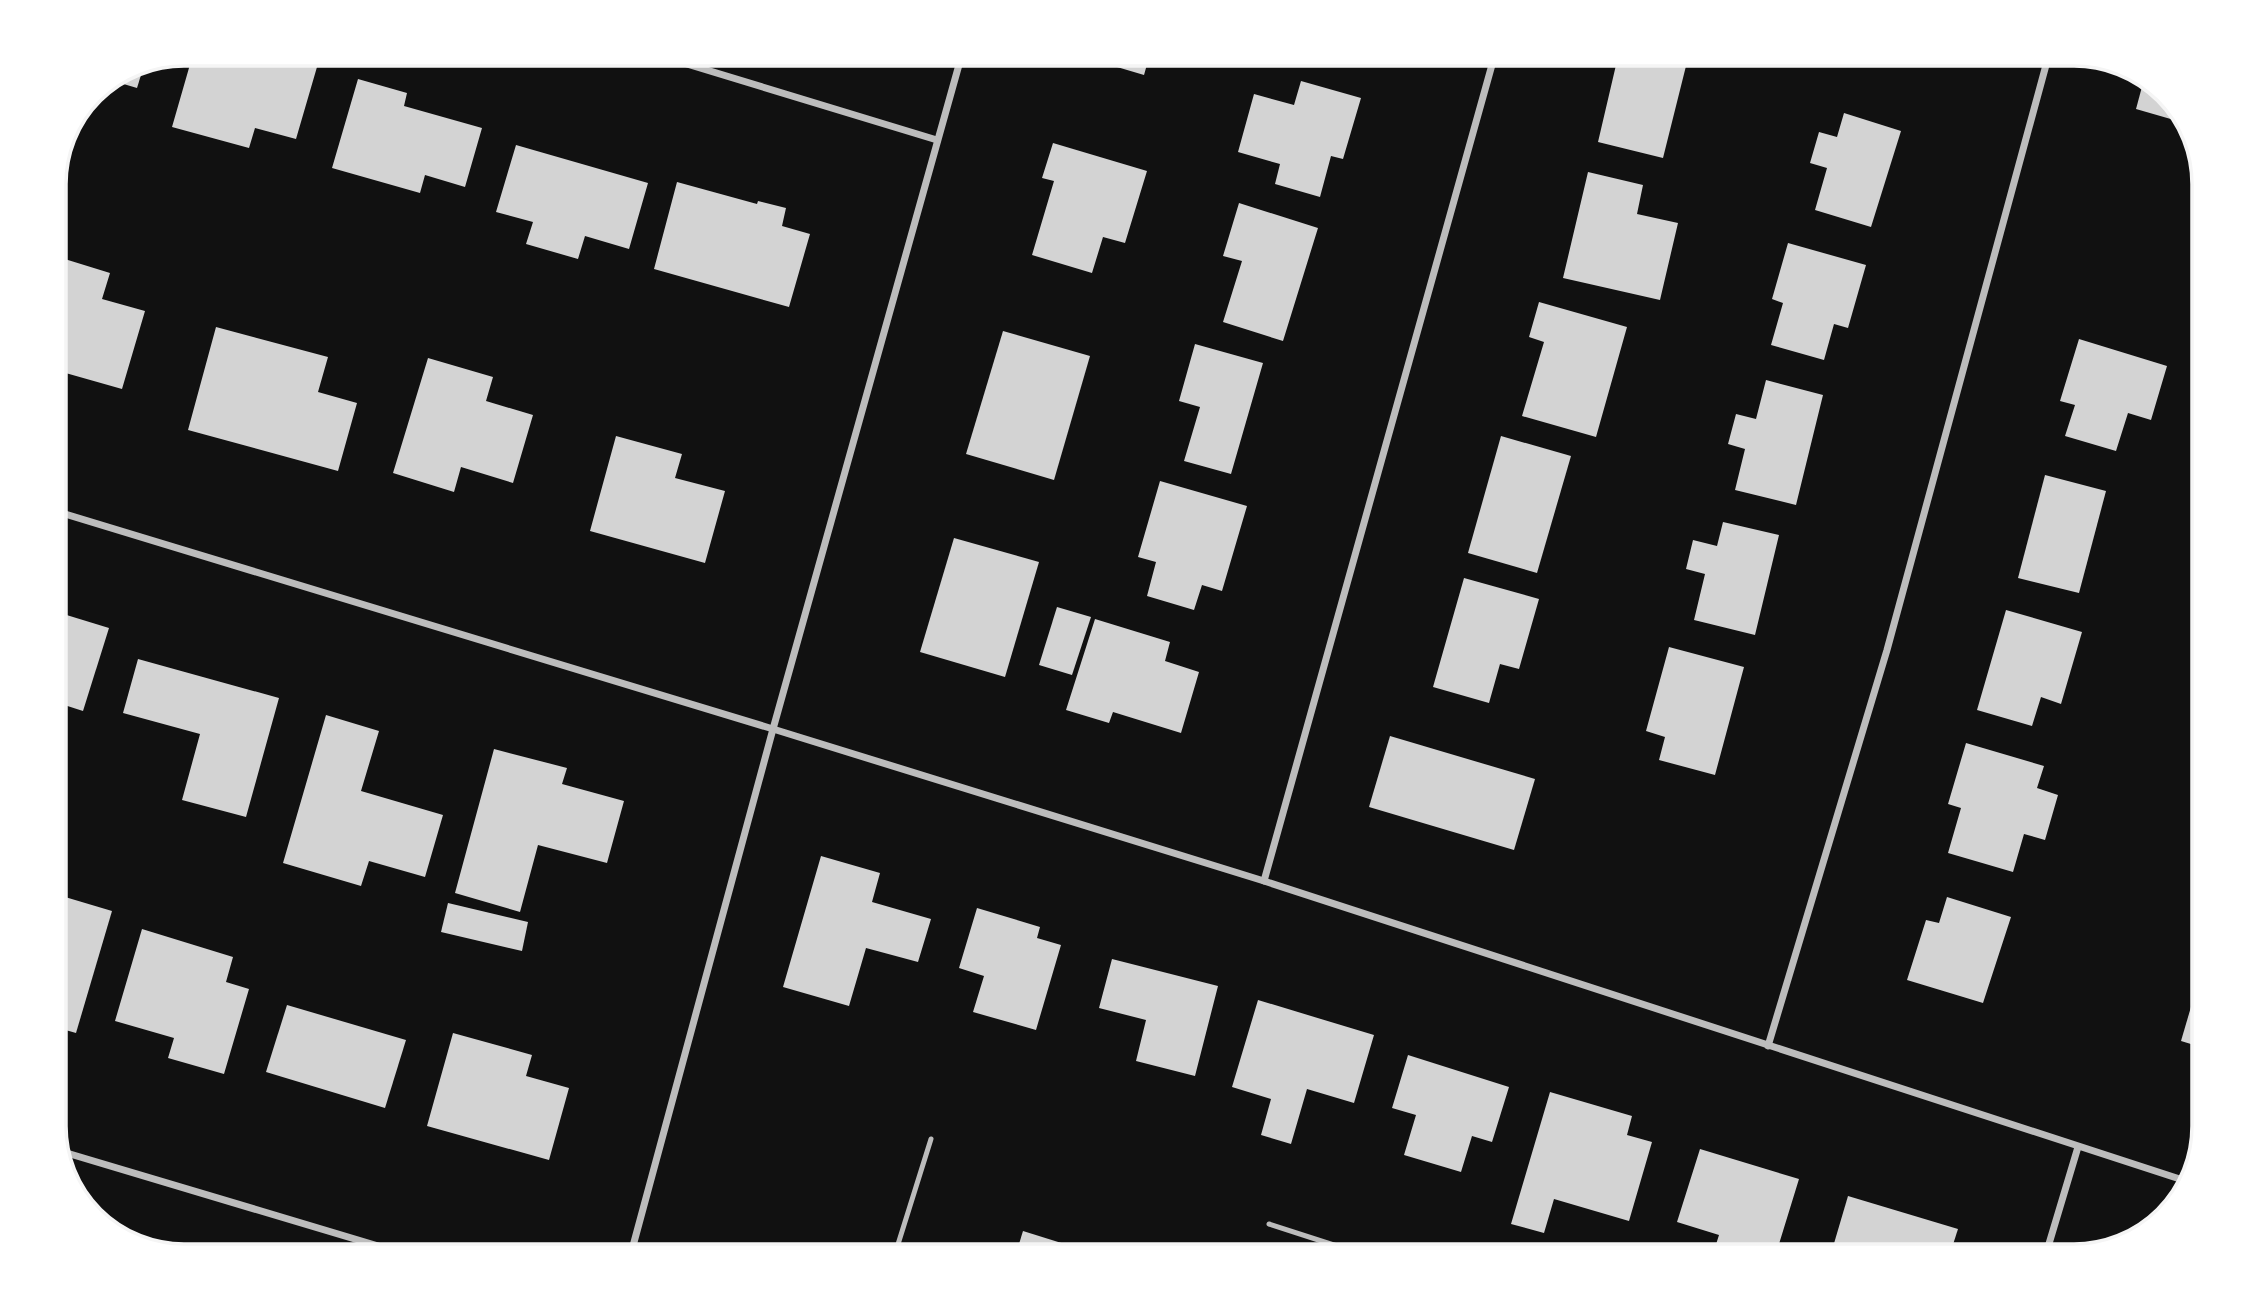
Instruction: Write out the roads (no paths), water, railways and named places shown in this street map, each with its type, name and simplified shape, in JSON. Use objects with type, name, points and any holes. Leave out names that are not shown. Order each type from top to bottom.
[{"type":"street","points":[[693,66],[937,140]]},
{"type":"street","points":[[634,1244],[773,729],[959,66]]},
{"type":"street","points":[[1264,881],[1492,66]]},
{"type":"street","points":[[1768,1046],[1887,650],[2046,66]]},
{"type":"street","points":[[67,515],[1264,881],[2179,1179]]},
{"type":"street","points":[[2049,1244],[2078,1147]]},
{"type":"street","points":[[70,1155],[371,1244]]},
{"type":"lane","points":[[898,1244],[931,1139]]},
{"type":"lane","points":[[1269,1224],[1331,1244]]}]
